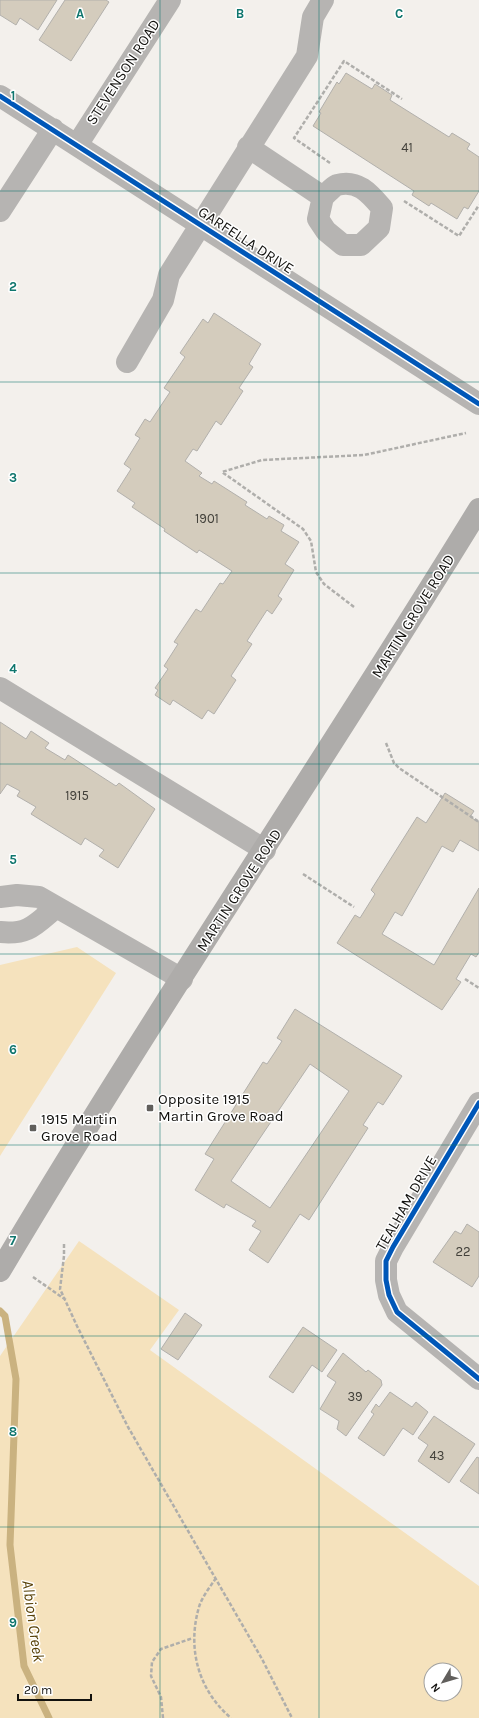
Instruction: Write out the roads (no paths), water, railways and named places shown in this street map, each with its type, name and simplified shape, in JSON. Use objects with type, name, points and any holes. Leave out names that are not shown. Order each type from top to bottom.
[{"type":"main road","name":"MARTIN GROVE ROAD","points":[[0,1271],[88,1126],[380,671],[479,509]]},
{"type":"street","name":"STEVENSON ROAD","points":[[77,145],[170,0]]},
{"type":"street","points":[[127,362],[162,300],[169,275],[248,147],[307,56],[313,17],[323,0]]},
{"type":"street","name":"GARFELLA DRIVE","points":[[0,96],[479,404]]},
{"type":"street","points":[[0,211],[53,130]]},
{"type":"street","points":[[248,147],[323,197]]},
{"type":"street","points":[[0,688],[265,850]]},
{"type":"street","points":[[0,897],[17,895],[39,897],[55,908],[182,979]]},
{"type":"street","points":[[0,932],[11,933],[30,930],[55,908]]},
{"type":"street","name":"TEALHAM DRIVE","points":[[479,1102],[386,1261],[389,1296],[397,1312],[479,1379]]},
{"type":"waterway","name":"Albion Creek","points":[[0,1311],[5,1316],[16,1379],[10,1545],[24,1666],[49,1718]]},
{"type":"place","name":"Opposite 1915 Martin Grove Road","points":[[150,1108]]},
{"type":"place","name":"1915 Martin Grove Road","points":[[33,1128]]}]
